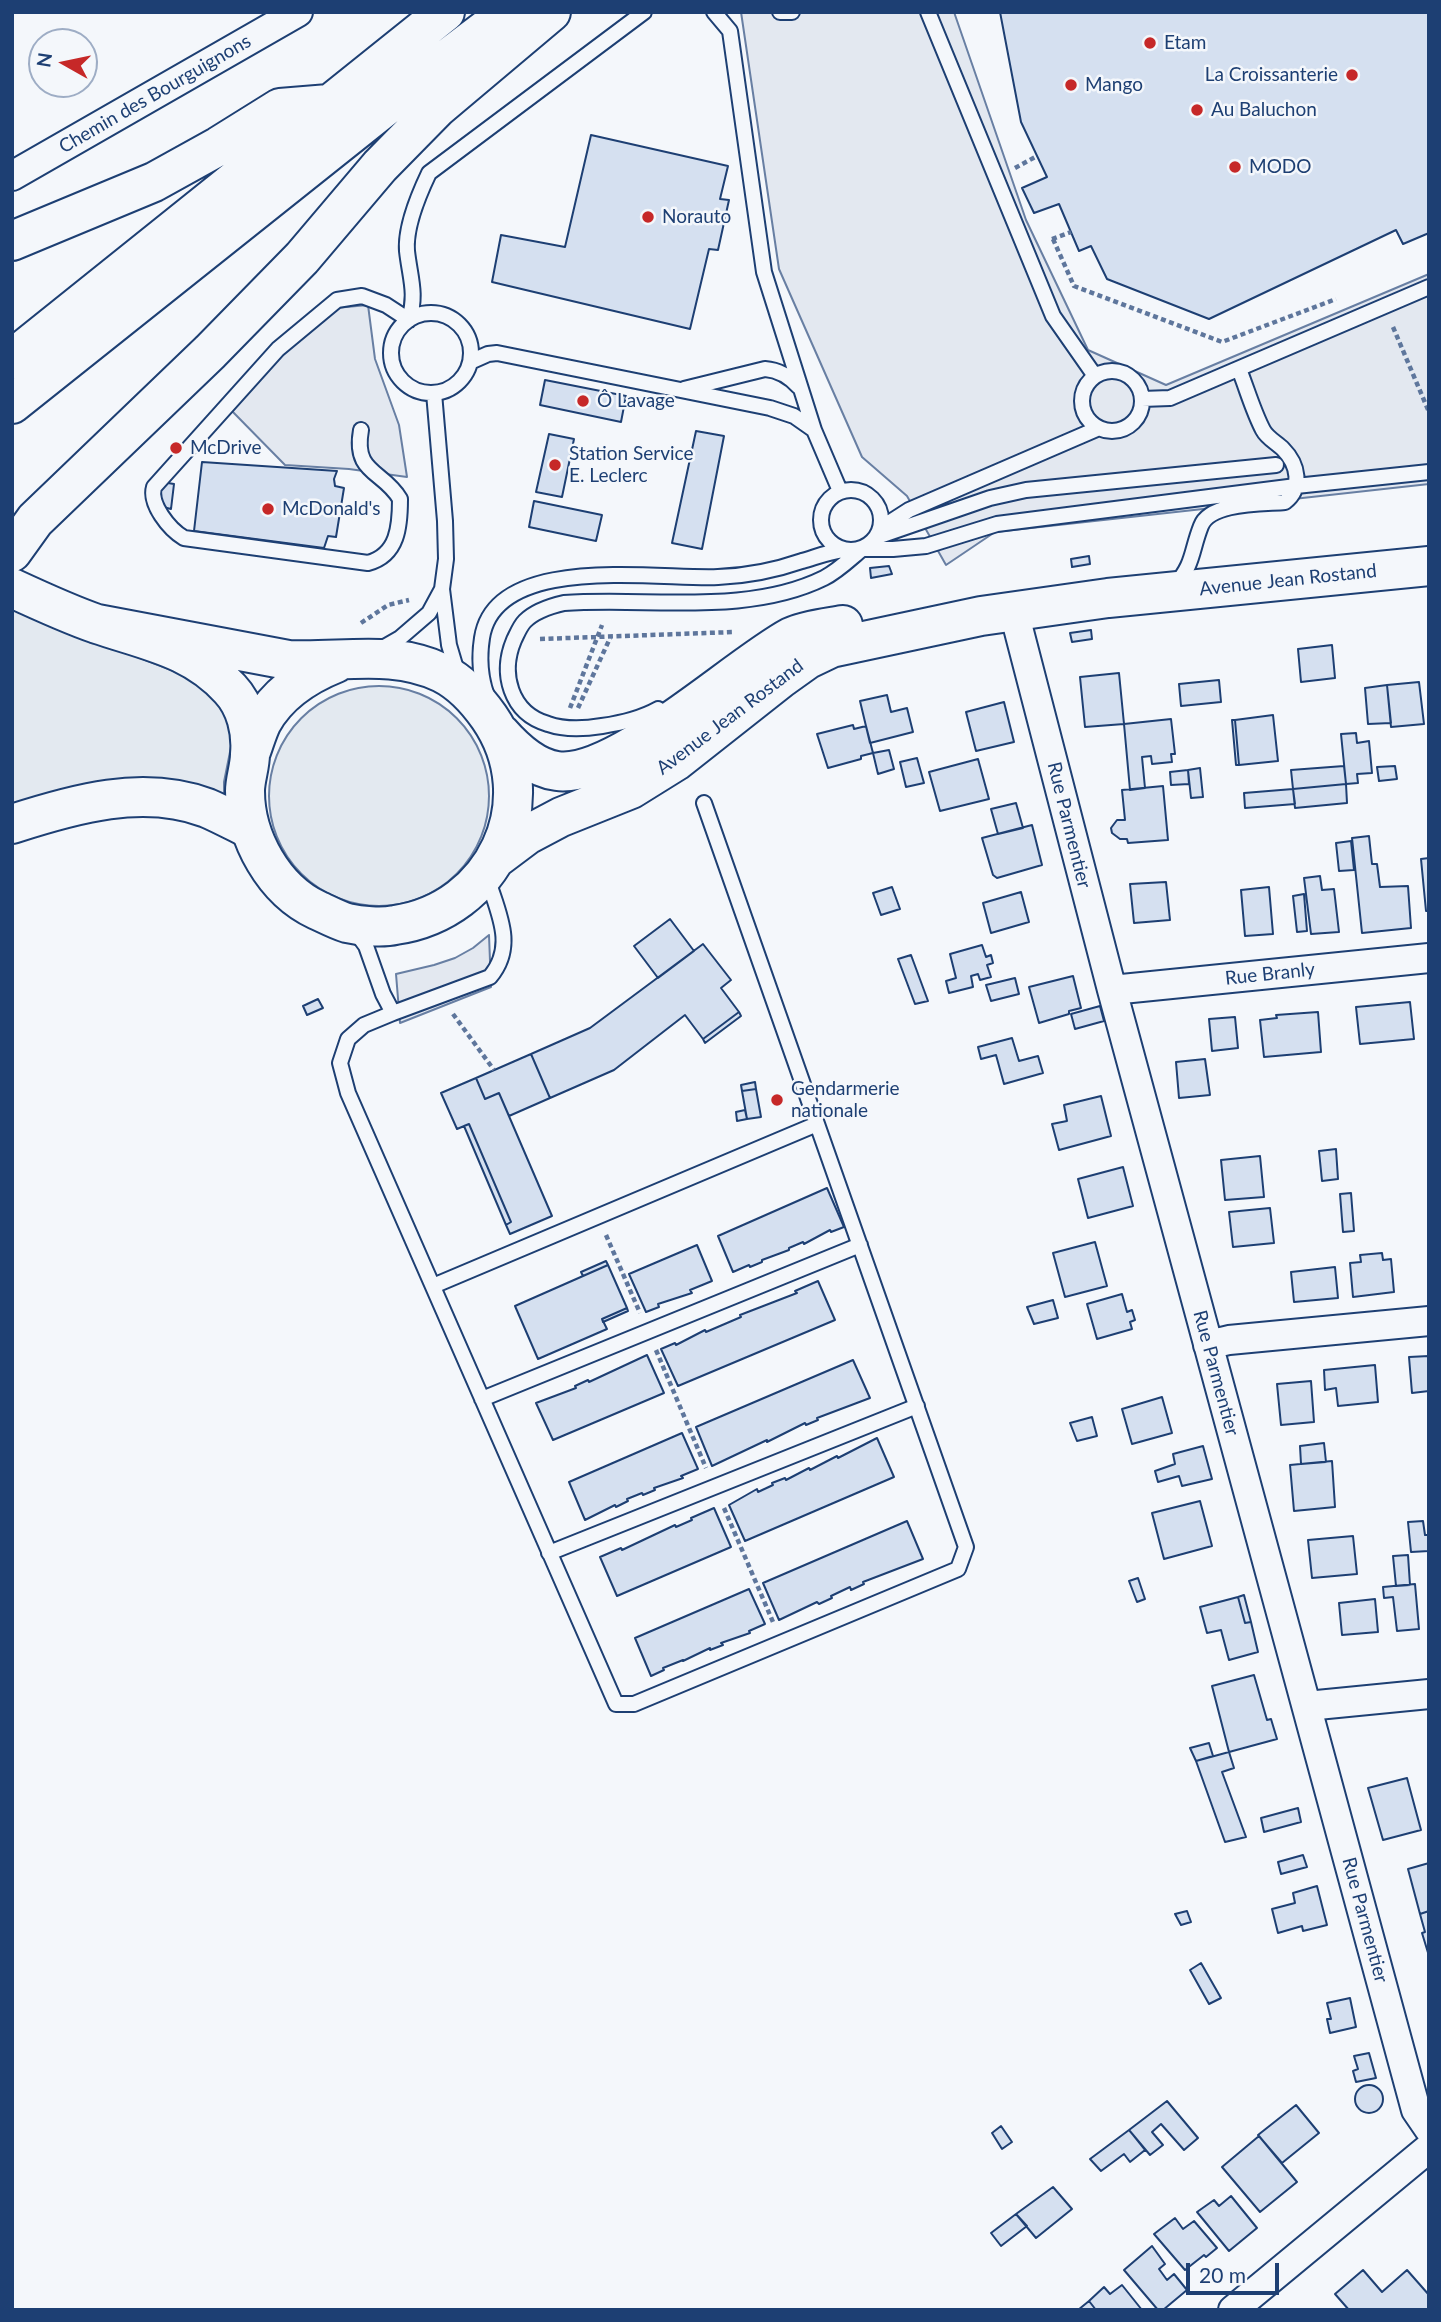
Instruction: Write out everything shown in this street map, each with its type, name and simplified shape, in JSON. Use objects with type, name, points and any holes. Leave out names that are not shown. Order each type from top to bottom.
[{"type":"main road","points":[[12,359],[445,12]]},
{"type":"main road","points":[[12,404],[509,12]]},
{"type":"main road","points":[[12,552],[35,520],[210,352],[302,258],[380,166],[437,108],[551,12]]},
{"type":"main road","points":[[12,241],[154,181],[219,146],[280,108],[329,104]]},
{"type":"main road","name":"Avenue Jean Rostand","points":[[491,867],[527,835],[561,817],[631,789],[665,768],[701,743],[780,679],[818,653],[831,648],[998,614],[1108,598],[1429,566]]},
{"type":"main road","points":[[12,588],[68,614],[97,624],[169,647],[193,657],[213,671],[233,692],[250,730],[245,792],[250,829],[271,871],[304,904],[346,923],[393,926],[428,918],[460,900],[491,867],[508,828],[514,801],[512,772],[500,733],[476,699],[444,674],[405,660],[288,660],[97,624]]},
{"type":"main road","name":"Avenue Jean Rostand","points":[[500,733],[514,748],[541,766],[555,771],[593,766],[647,737],[792,637],[847,624],[998,614]]},
{"type":"main road","points":[[250,754],[262,722],[286,692],[311,673],[356,658]]},
{"type":"main road","points":[[12,824],[79,804],[143,797],[176,800],[205,808],[250,829]]},
{"type":"street","name":"Chemin des Bourguignons","points":[[12,176],[298,12]]},
{"type":"street","name":"Rue Parmentier","points":[[998,614],[1112,990],[1416,2110],[1429,2129]]},
{"type":"street","name":"Rue Branly","points":[[1112,990],[1429,958]]},
{"type":"street","points":[[1208,1345],[1229,1340],[1429,1321]]},
{"type":"street","points":[[1307,1706],[1429,1694]]},
{"type":"street","points":[[1233,2310],[1429,2148]]},
{"type":"lane","points":[[409,320],[413,304],[413,284],[407,248],[415,202],[429,173],[644,12]]},
{"type":"lane","points":[[714,12],[730,31],[764,272],[814,430],[840,491]]},
{"type":"lane","points":[[780,12],[792,12]]},
{"type":"lane","points":[[928,12],[1053,316],[1095,376]]},
{"type":"lane","points":[[1142,399],[1170,398],[1429,287]]},
{"type":"lane","points":[[362,430],[358,446],[362,458],[400,499],[400,520],[394,542],[389,552],[377,561],[368,563],[184,538],[176,533],[153,501],[154,487],[278,349],[337,300],[362,296],[386,305],[409,320]]},
{"type":"lane","points":[[421,314],[444,315],[455,321],[468,339],[470,362],[458,383],[443,392],[412,389],[395,369],[391,356],[393,342],[399,330],[409,320],[421,314]]},
{"type":"lane","points":[[470,362],[488,354],[496,354],[681,390],[771,408],[794,416],[814,430]]},
{"type":"lane","points":[[681,390],[765,369],[774,370],[792,379],[802,391]]},
{"type":"lane","points":[[1170,592],[1189,567],[1201,524],[1208,515],[1219,509],[1285,502],[1293,496],[1296,471],[1285,451],[1264,433],[1239,369]]},
{"type":"lane","points":[[1105,371],[1126,373],[1134,379],[1140,388],[1142,399],[1139,416],[1133,423],[1116,431],[1099,428],[1091,422],[1082,403],[1085,387],[1095,376],[1105,371]]},
{"type":"lane","points":[[434,393],[445,521],[446,559],[442,589],[449,645],[461,687]]},
{"type":"lane","points":[[792,637],[648,715],[629,722],[565,728],[546,724],[522,707],[509,681],[509,653],[525,621],[550,606],[578,602],[733,600],[792,591],[833,573],[871,544],[879,532],[909,510],[1099,428]]},
{"type":"lane","points":[[879,532],[990,498],[1026,490],[1276,465]]},
{"type":"lane","points":[[500,733],[483,686],[480,648],[483,632],[488,619],[518,591],[537,584],[594,574],[718,577],[755,573],[801,562],[826,552],[926,546],[997,524],[1429,472]]},
{"type":"lane","points":[[843,550],[828,539],[821,522],[825,504],[840,491],[859,490],[868,494],[880,509],[879,532]]},
{"type":"lane","points":[[356,658],[400,638],[429,613],[442,589]]},
{"type":"lane","points":[[491,867],[503,928],[503,954],[500,965],[490,977],[364,1025],[348,1039],[340,1063],[348,1093],[616,1704],[634,1704],[958,1569],[966,1547],[704,803]]},
{"type":"lane","points":[[346,923],[358,933],[366,946],[383,994],[393,1013]]},
{"type":"lane","points":[[433,1286],[817,1124]]},
{"type":"lane","points":[[482,1399],[860,1245]]},
{"type":"lane","points":[[549,1553],[917,1406]]},
{"type":"path","points":[[1053,239],[1074,286],[1222,342],[1339,298]]},
{"type":"path","points":[[1384,306],[1429,412]]},
{"type":"path","points":[[440,996],[494,1070]]},
{"type":"path","points":[[598,1216],[781,1642]]},
{"type":"shaded area","points":[[741,12],[954,12],[1026,220],[1088,350],[1166,385],[1429,274],[1429,484],[995,532],[946,565],[907,496],[862,457],[779,269]]},
{"type":"shaded area","points":[[368,305],[375,359],[399,425],[407,477],[349,469],[285,465],[229,408],[275,357],[335,308]]},
{"type":"shaded area","points":[[12,608],[217,688],[234,732],[224,782],[224,796],[12,811]]},
{"type":"shaded area","points":[[379,686],[411,691],[431,699],[449,711],[464,726],[476,744],[484,764],[489,796],[484,828],[476,848],[464,866],[449,881],[431,893],[411,901],[379,906],[347,901],[327,893],[309,881],[294,866],[282,848],[274,828],[269,796],[274,764],[282,744],[294,726],[309,711],[327,699],[347,691]]},
{"type":"shaded area","points":[[489,935],[491,987],[400,1023],[396,974],[455,958]]},
{"type":"building","name":"MODO","points":[[1000,12],[1429,12],[1429,233],[1403,244],[1396,230],[1209,319],[1107,279],[1091,246],[1079,251],[1059,204],[1034,213],[1022,188],[1047,177],[1021,122]]},
{"type":"building","name":"Norauto","points":[[591,135],[728,166],[720,199],[729,200],[718,250],[709,249],[690,329],[492,282],[501,235],[565,247]]},
{"type":"building","name":"Ô Lavage","points":[[545,380],[626,396],[621,422],[540,405]]},
{"type":"building","name":"Station Service E. Leclerc","points":[[696,431],[724,436],[702,549],[672,543]]},
{"type":"building","name":"Station Service E. Leclerc","points":[[549,434],[574,439],[562,497],[536,492]]},
{"type":"building","name":"McDonald's","points":[[202,462],[337,471],[335,486],[344,488],[336,537],[328,536],[324,548],[194,531]]},
{"type":"building","points":[[162,482],[174,484],[171,509],[159,506]]},
{"type":"building","name":"Station Service E. Leclerc","points":[[534,501],[602,515],[596,541],[529,527]]},
{"type":"building","points":[[1089,556],[1090,564],[1072,567],[1071,559]]},
{"type":"building","points":[[889,566],[892,574],[871,578],[870,568]]},
{"type":"building","points":[[1091,630],[1092,639],[1072,642],[1070,633]]},
{"type":"building","points":[[1332,645],[1335,678],[1301,682],[1298,649]]},
{"type":"building","points":[[1119,673],[1124,724],[1085,727],[1080,677]]},
{"type":"building","points":[[1219,680],[1221,702],[1181,706],[1179,684]]},
{"type":"building","points":[[1419,682],[1424,724],[1391,727],[1387,685]]},
{"type":"building","points":[[1387,685],[1391,723],[1368,724],[1365,688]]},
{"type":"building","points":[[887,695],[891,712],[907,708],[913,732],[870,743],[860,701]]},
{"type":"building","points":[[1004,702],[1014,742],[976,751],[966,712]]},
{"type":"building","points":[[1273,715],[1278,761],[1239,765],[1235,720]]},
{"type":"building","points":[[1171,719],[1175,754],[1171,754],[1172,762],[1152,764],[1151,756],[1142,757],[1145,788],[1130,790],[1124,724]]},
{"type":"building","points":[[1232,720],[1235,720],[1239,765],[1236,765]]},
{"type":"building","points":[[853,725],[854,729],[866,726],[873,753],[828,768],[817,734]]},
{"type":"building","points":[[1356,733],[1357,743],[1369,741],[1372,773],[1357,774],[1358,783],[1346,784],[1341,734]]},
{"type":"building","points":[[889,750],[894,769],[878,774],[873,753]]},
{"type":"building","points":[[917,758],[924,783],[906,787],[900,762]]},
{"type":"building","points":[[978,759],[989,799],[940,811],[929,772]]},
{"type":"building","points":[[1344,766],[1346,784],[1293,789],[1291,770]]},
{"type":"building","points":[[1395,766],[1397,779],[1379,781],[1377,767]]},
{"type":"building","points":[[1200,768],[1203,797],[1191,798],[1188,770]]},
{"type":"building","points":[[1188,770],[1189,784],[1171,785],[1170,772]]},
{"type":"building","points":[[1346,784],[1347,803],[1295,808],[1293,789]]},
{"type":"building","points":[[1163,786],[1168,840],[1128,843],[1127,839],[1120,839],[1112,833],[1111,828],[1117,820],[1125,820],[1122,790]]},
{"type":"building","points":[[1293,789],[1295,804],[1245,808],[1244,793]]},
{"type":"building","points":[[1016,803],[1023,828],[998,834],[991,809]]},
{"type":"building","points":[[1032,825],[1042,865],[997,878],[993,875],[982,838]]},
{"type":"building","points":[[1369,836],[1372,864],[1377,864],[1380,887],[1408,886],[1411,928],[1362,933],[1352,838]]},
{"type":"building","points":[[1351,841],[1354,870],[1339,871],[1336,843]]},
{"type":"building","points":[[1429,858],[1429,911],[1426,911],[1421,859]]},
{"type":"building","points":[[1320,876],[1322,890],[1334,889],[1339,932],[1311,934],[1304,878]]},
{"type":"building","points":[[1166,882],[1170,920],[1134,923],[1130,884]]},
{"type":"building","points":[[892,887],[900,909],[881,915],[873,893]]},
{"type":"building","points":[[1269,887],[1273,934],[1245,936],[1241,890]]},
{"type":"building","points":[[1021,892],[1029,922],[991,933],[983,903]]},
{"type":"building","points":[[1304,894],[1307,931],[1297,932],[1293,896]]},
{"type":"building","points":[[670,919],[694,951],[658,978],[634,946]]},
{"type":"building","points":[[703,944],[731,980],[721,988],[739,1012],[703,1039],[685,1015],[614,1070],[550,1098],[531,1054],[590,1028]]},
{"type":"building","points":[[982,945],[986,957],[991,955],[993,963],[987,965],[991,977],[980,980],[978,974],[971,976],[973,987],[949,993],[946,981],[956,978],[950,954]]},
{"type":"building","points":[[911,955],[928,1001],[915,1004],[898,959]]},
{"type":"building","points":[[1073,976],[1081,1008],[1039,1023],[1029,987]]},
{"type":"building","points":[[1015,978],[1019,994],[991,1001],[986,985]]},
{"type":"building","points":[[318,999],[323,1008],[307,1015],[303,1006]]},
{"type":"building","points":[[1410,1002],[1414,1039],[1360,1044],[1356,1007]]},
{"type":"building","points":[[1100,1006],[1104,1021],[1075,1029],[1071,1014]]},
{"type":"building","points":[[739,1012],[741,1016],[705,1043],[703,1039]]},
{"type":"building","points":[[1318,1012],[1321,1052],[1264,1057],[1260,1020],[1277,1018],[1276,1015]]},
{"type":"building","points":[[1235,1017],[1238,1048],[1212,1051],[1209,1019]]},
{"type":"building","points":[[1012,1038],[1019,1061],[1038,1056],[1043,1073],[1004,1084],[996,1055],[981,1059],[978,1047]]},
{"type":"building","points":[[531,1054],[550,1098],[509,1116],[499,1093],[485,1099],[476,1078]]},
{"type":"building","points":[[1205,1059],[1210,1095],[1179,1098],[1176,1062]]},
{"type":"building","points":[[476,1078],[485,1099],[499,1093],[552,1216],[510,1234],[506,1225],[511,1222],[469,1124],[457,1129],[441,1093]]},
{"type":"building","points":[[755,1082],[756,1089],[742,1091],[741,1085]]},
{"type":"building","points":[[756,1089],[761,1117],[747,1119],[742,1091]]},
{"type":"building","points":[[1101,1096],[1111,1136],[1059,1150],[1052,1124],[1067,1121],[1064,1105]]},
{"type":"building","points":[[745,1110],[747,1119],[737,1121],[736,1112]]},
{"type":"building","points":[[469,1124],[511,1222],[506,1225],[464,1126]]},
{"type":"building","points":[[1336,1149],[1338,1179],[1322,1181],[1319,1151]]},
{"type":"building","points":[[1260,1156],[1264,1197],[1225,1200],[1221,1160]]},
{"type":"building","points":[[1123,1167],[1133,1206],[1088,1218],[1078,1179]]},
{"type":"building","points":[[827,1188],[844,1227],[831,1232],[830,1230],[804,1244],[803,1242],[762,1262],[733,1272],[718,1236]]},
{"type":"building","points":[[1351,1193],[1354,1231],[1343,1232],[1340,1194]]},
{"type":"building","points":[[1270,1208],[1274,1243],[1233,1247],[1229,1212]]},
{"type":"building","points":[[1095,1242],[1107,1286],[1065,1297],[1053,1253]]},
{"type":"building","points":[[697,1245],[712,1281],[690,1290],[692,1293],[658,1304],[659,1307],[646,1312],[629,1274]]},
{"type":"building","points":[[1382,1253],[1383,1260],[1391,1259],[1394,1292],[1353,1297],[1350,1263],[1361,1262],[1360,1255]]},
{"type":"building","points":[[606,1261],[608,1265],[583,1276],[581,1272]]},
{"type":"building","points":[[608,1265],[627,1308],[602,1319],[607,1329],[538,1359],[515,1306]]},
{"type":"building","points":[[1335,1267],[1338,1298],[1294,1302],[1291,1272]]},
{"type":"building","points":[[818,1281],[835,1320],[678,1386],[661,1349],[797,1293],[795,1291]]},
{"type":"building","points":[[1122,1294],[1127,1312],[1132,1310],[1135,1320],[1130,1322],[1132,1329],[1097,1339],[1087,1304]]},
{"type":"building","points":[[1053,1300],[1058,1318],[1034,1324],[1027,1307]]},
{"type":"building","points":[[627,1308],[628,1311],[603,1322],[602,1319]]},
{"type":"building","points":[[647,1355],[664,1393],[553,1440],[536,1403],[576,1388],[575,1386]]},
{"type":"building","points":[[1429,1356],[1429,1391],[1412,1393],[1409,1357]]},
{"type":"building","points":[[853,1360],[870,1398],[817,1418],[818,1420],[806,1425],[805,1423],[712,1466],[696,1427]]},
{"type":"building","points":[[1375,1365],[1378,1402],[1338,1406],[1336,1388],[1325,1390],[1324,1370]]},
{"type":"building","points":[[1311,1381],[1314,1422],[1281,1425],[1277,1384]]},
{"type":"building","points":[[1162,1397],[1172,1433],[1132,1444],[1122,1409]]},
{"type":"building","points":[[1092,1417],[1097,1436],[1077,1441],[1070,1423]]},
{"type":"building","points":[[682,1433],[698,1469],[585,1520],[569,1482]]},
{"type":"building","points":[[877,1438],[894,1477],[745,1541],[729,1505],[757,1489],[758,1492],[773,1485],[772,1483],[785,1478],[786,1480],[809,1468],[810,1470]]},
{"type":"building","points":[[1324,1443],[1326,1462],[1301,1464],[1300,1446]]},
{"type":"building","points":[[1203,1446],[1212,1479],[1182,1486],[1179,1476],[1158,1482],[1155,1471],[1175,1464],[1173,1454]]},
{"type":"building","points":[[1332,1461],[1335,1507],[1294,1511],[1290,1465]]},
{"type":"building","points":[[1200,1501],[1212,1546],[1164,1559],[1152,1513]]},
{"type":"building","points":[[714,1508],[731,1547],[617,1596],[600,1557],[621,1548],[622,1550],[675,1525],[676,1527]]},
{"type":"building","points":[[907,1521],[923,1559],[863,1582],[864,1584],[851,1590],[850,1587],[831,1596],[832,1598],[779,1620],[763,1583]]},
{"type":"building","points":[[1423,1521],[1425,1535],[1429,1535],[1429,1551],[1411,1552],[1408,1522]]},
{"type":"building","points":[[1353,1536],[1357,1574],[1312,1578],[1308,1540]]},
{"type":"building","points":[[1408,1555],[1410,1585],[1396,1586],[1393,1556]]},
{"type":"building","points":[[1138,1578],[1145,1599],[1137,1602],[1129,1581]]},
{"type":"building","points":[[1415,1584],[1419,1629],[1397,1631],[1393,1597],[1384,1598],[1383,1587]]},
{"type":"building","points":[[749,1589],[765,1624],[749,1631],[750,1633],[721,1643],[723,1645],[663,1668],[664,1670],[651,1676],[635,1638]]},
{"type":"building","points":[[1244,1595],[1251,1622],[1245,1623],[1238,1597]]},
{"type":"building","points":[[1238,1597],[1245,1623],[1251,1622],[1258,1652],[1229,1660],[1221,1630],[1207,1633],[1200,1607]]},
{"type":"building","points":[[1375,1599],[1378,1632],[1342,1635],[1339,1603]]},
{"type":"building","points":[[1254,1675],[1267,1720],[1271,1719],[1277,1739],[1229,1752],[1212,1686]]},
{"type":"building","points":[[1209,1743],[1213,1756],[1196,1761],[1190,1748]]},
{"type":"building","points":[[1229,1752],[1234,1768],[1222,1772],[1246,1837],[1225,1842],[1196,1761]]},
{"type":"building","points":[[1407,1778],[1421,1830],[1383,1840],[1368,1788]]},
{"type":"building","points":[[1298,1808],[1301,1822],[1264,1832],[1261,1818]]},
{"type":"building","points":[[1303,1855],[1307,1867],[1281,1874],[1278,1862]]},
{"type":"building","points":[[1429,1863],[1429,1911],[1420,1914],[1408,1869]]},
{"type":"building","points":[[1317,1886],[1327,1925],[1303,1931],[1302,1926],[1278,1933],[1272,1909],[1295,1903],[1293,1893]]},
{"type":"building","points":[[1187,1911],[1191,1922],[1181,1925],[1175,1914]]},
{"type":"building","points":[[1429,1911],[1429,1956],[1420,1914]]},
{"type":"building","points":[[1201,1963],[1221,1998],[1209,2004],[1190,1970]]},
{"type":"building","points":[[1350,1998],[1356,2027],[1330,2033],[1327,2019],[1331,2019],[1327,2003]]},
{"type":"building","points":[[1369,2053],[1376,2078],[1356,2082],[1353,2071],[1358,2069],[1354,2056]]},
{"type":"building","points":[[1369,2085],[1379,2089],[1383,2099],[1379,2109],[1369,2113],[1359,2109],[1355,2099],[1359,2089]]},
{"type":"building","points":[[1167,2101],[1198,2138],[1184,2150],[1161,2124],[1152,2132],[1163,2145],[1150,2155],[1129,2130]]},
{"type":"building","points":[[1296,2105],[1319,2133],[1282,2163],[1258,2135]]},
{"type":"building","points":[[1001,2126],[1012,2142],[1002,2149],[992,2133]]},
{"type":"building","points":[[1129,2130],[1145,2150],[1130,2162],[1124,2154],[1101,2171],[1090,2159]]},
{"type":"building","points":[[1259,2136],[1297,2182],[1260,2212],[1222,2167]]},
{"type":"building","points":[[1053,2187],[1072,2209],[1036,2238],[1016,2214]]},
{"type":"building","points":[[1231,2196],[1257,2228],[1229,2251],[1197,2212],[1214,2200],[1219,2206]]},
{"type":"building","points":[[1016,2214],[1027,2226],[1001,2246],[991,2233]]},
{"type":"building","points":[[1175,2218],[1183,2229],[1194,2221],[1217,2248],[1185,2270],[1154,2234]]},
{"type":"building","points":[[1152,2246],[1165,2264],[1159,2269],[1167,2280],[1174,2274],[1187,2290],[1163,2310],[1158,2310],[1124,2270]]},
{"type":"building","points":[[1363,2270],[1382,2292],[1407,2270],[1429,2295],[1429,2310],[1349,2310],[1335,2294]]},
{"type":"building","points":[[1122,2285],[1142,2310],[1096,2310],[1089,2301],[1104,2287],[1110,2294]]},
{"type":"building","points":[[1089,2301],[1096,2310],[1078,2310]]},
{"type":"place","name":"Etam","points":[[1150,43]]},
{"type":"place","name":"La Croissanterie","points":[[1352,75]]},
{"type":"place","name":"Mango","points":[[1071,85]]},
{"type":"place","name":"Au Baluchon","points":[[1197,110]]},
{"type":"place","name":"MODO","points":[[1235,167]]},
{"type":"place","name":"Norauto","points":[[648,217]]},
{"type":"place","name":"Ô Lavage","points":[[583,401]]},
{"type":"place","name":"McDrive","points":[[176,448]]},
{"type":"place","name":"Station Service E. Leclerc","points":[[555,465]]},
{"type":"place","name":"McDonald's","points":[[268,509]]},
{"type":"place","name":"Gendarmerie nationale","points":[[777,1100]]}]
